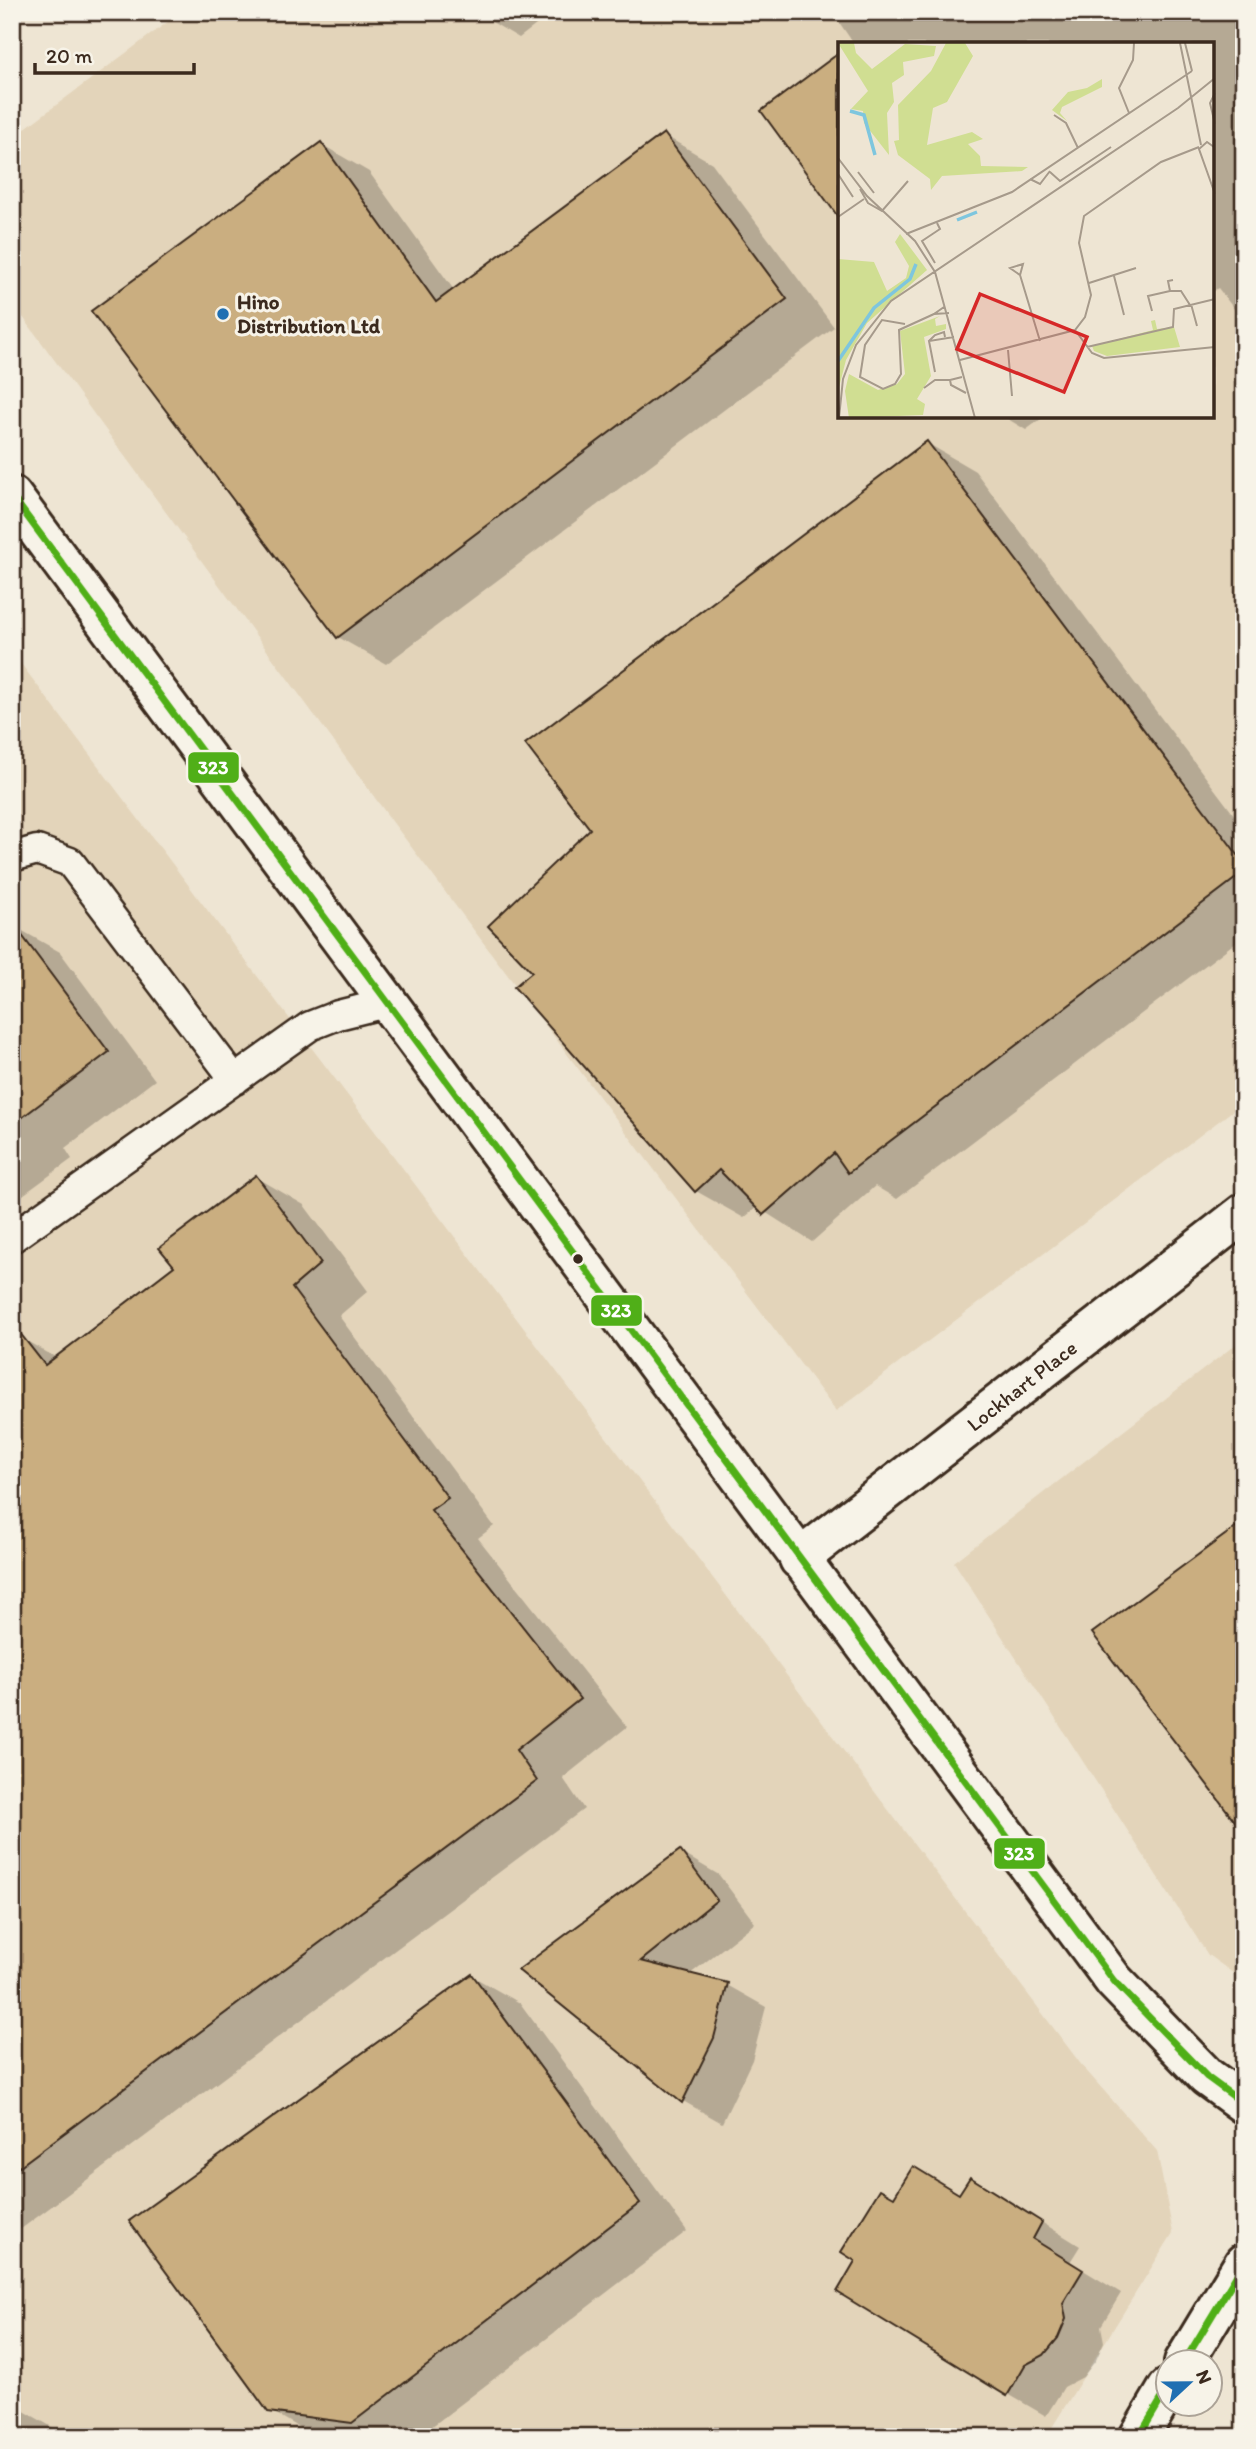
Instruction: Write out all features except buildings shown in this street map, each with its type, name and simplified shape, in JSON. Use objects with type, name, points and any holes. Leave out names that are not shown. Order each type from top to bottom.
[{"type":"street","points":[[12,496],[1114,1981],[1207,2077],[1244,2104]]},
{"type":"street","name":"Lockhart Place","points":[[799,1559],[1244,1213]]},
{"type":"street","points":[[1192,2348],[1244,2263]]},
{"type":"street","points":[[1139,2437],[1154,2412]]},
{"type":"lane","points":[[12,857],[37,850],[70,862],[235,1080]]},
{"type":"lane","points":[[12,1238],[310,1026],[338,1015],[390,1002]]},
{"type":"shaded area","points":[[181,12],[1244,12],[1244,1102],[836,1411],[397,828],[12,302],[12,138]]},
{"type":"shaded area","points":[[12,652],[1083,2067],[1157,2151],[1173,2233],[1046,2437],[12,2437]]},
{"type":"shaded area","points":[[1244,1338],[1244,1981],[1208,1955],[954,1562]]},
{"type":"transit line","name":"323","points":[[12,496],[1114,1981],[1207,2077],[1244,2104]]},
{"type":"transit line","name":"323","points":[[1192,2348],[1244,2263]]},
{"type":"transit line","name":"323","points":[[1139,2437],[1154,2412]]},
{"type":"place","name":"Hino Distribution Ltd","points":[[223,314]]}]
